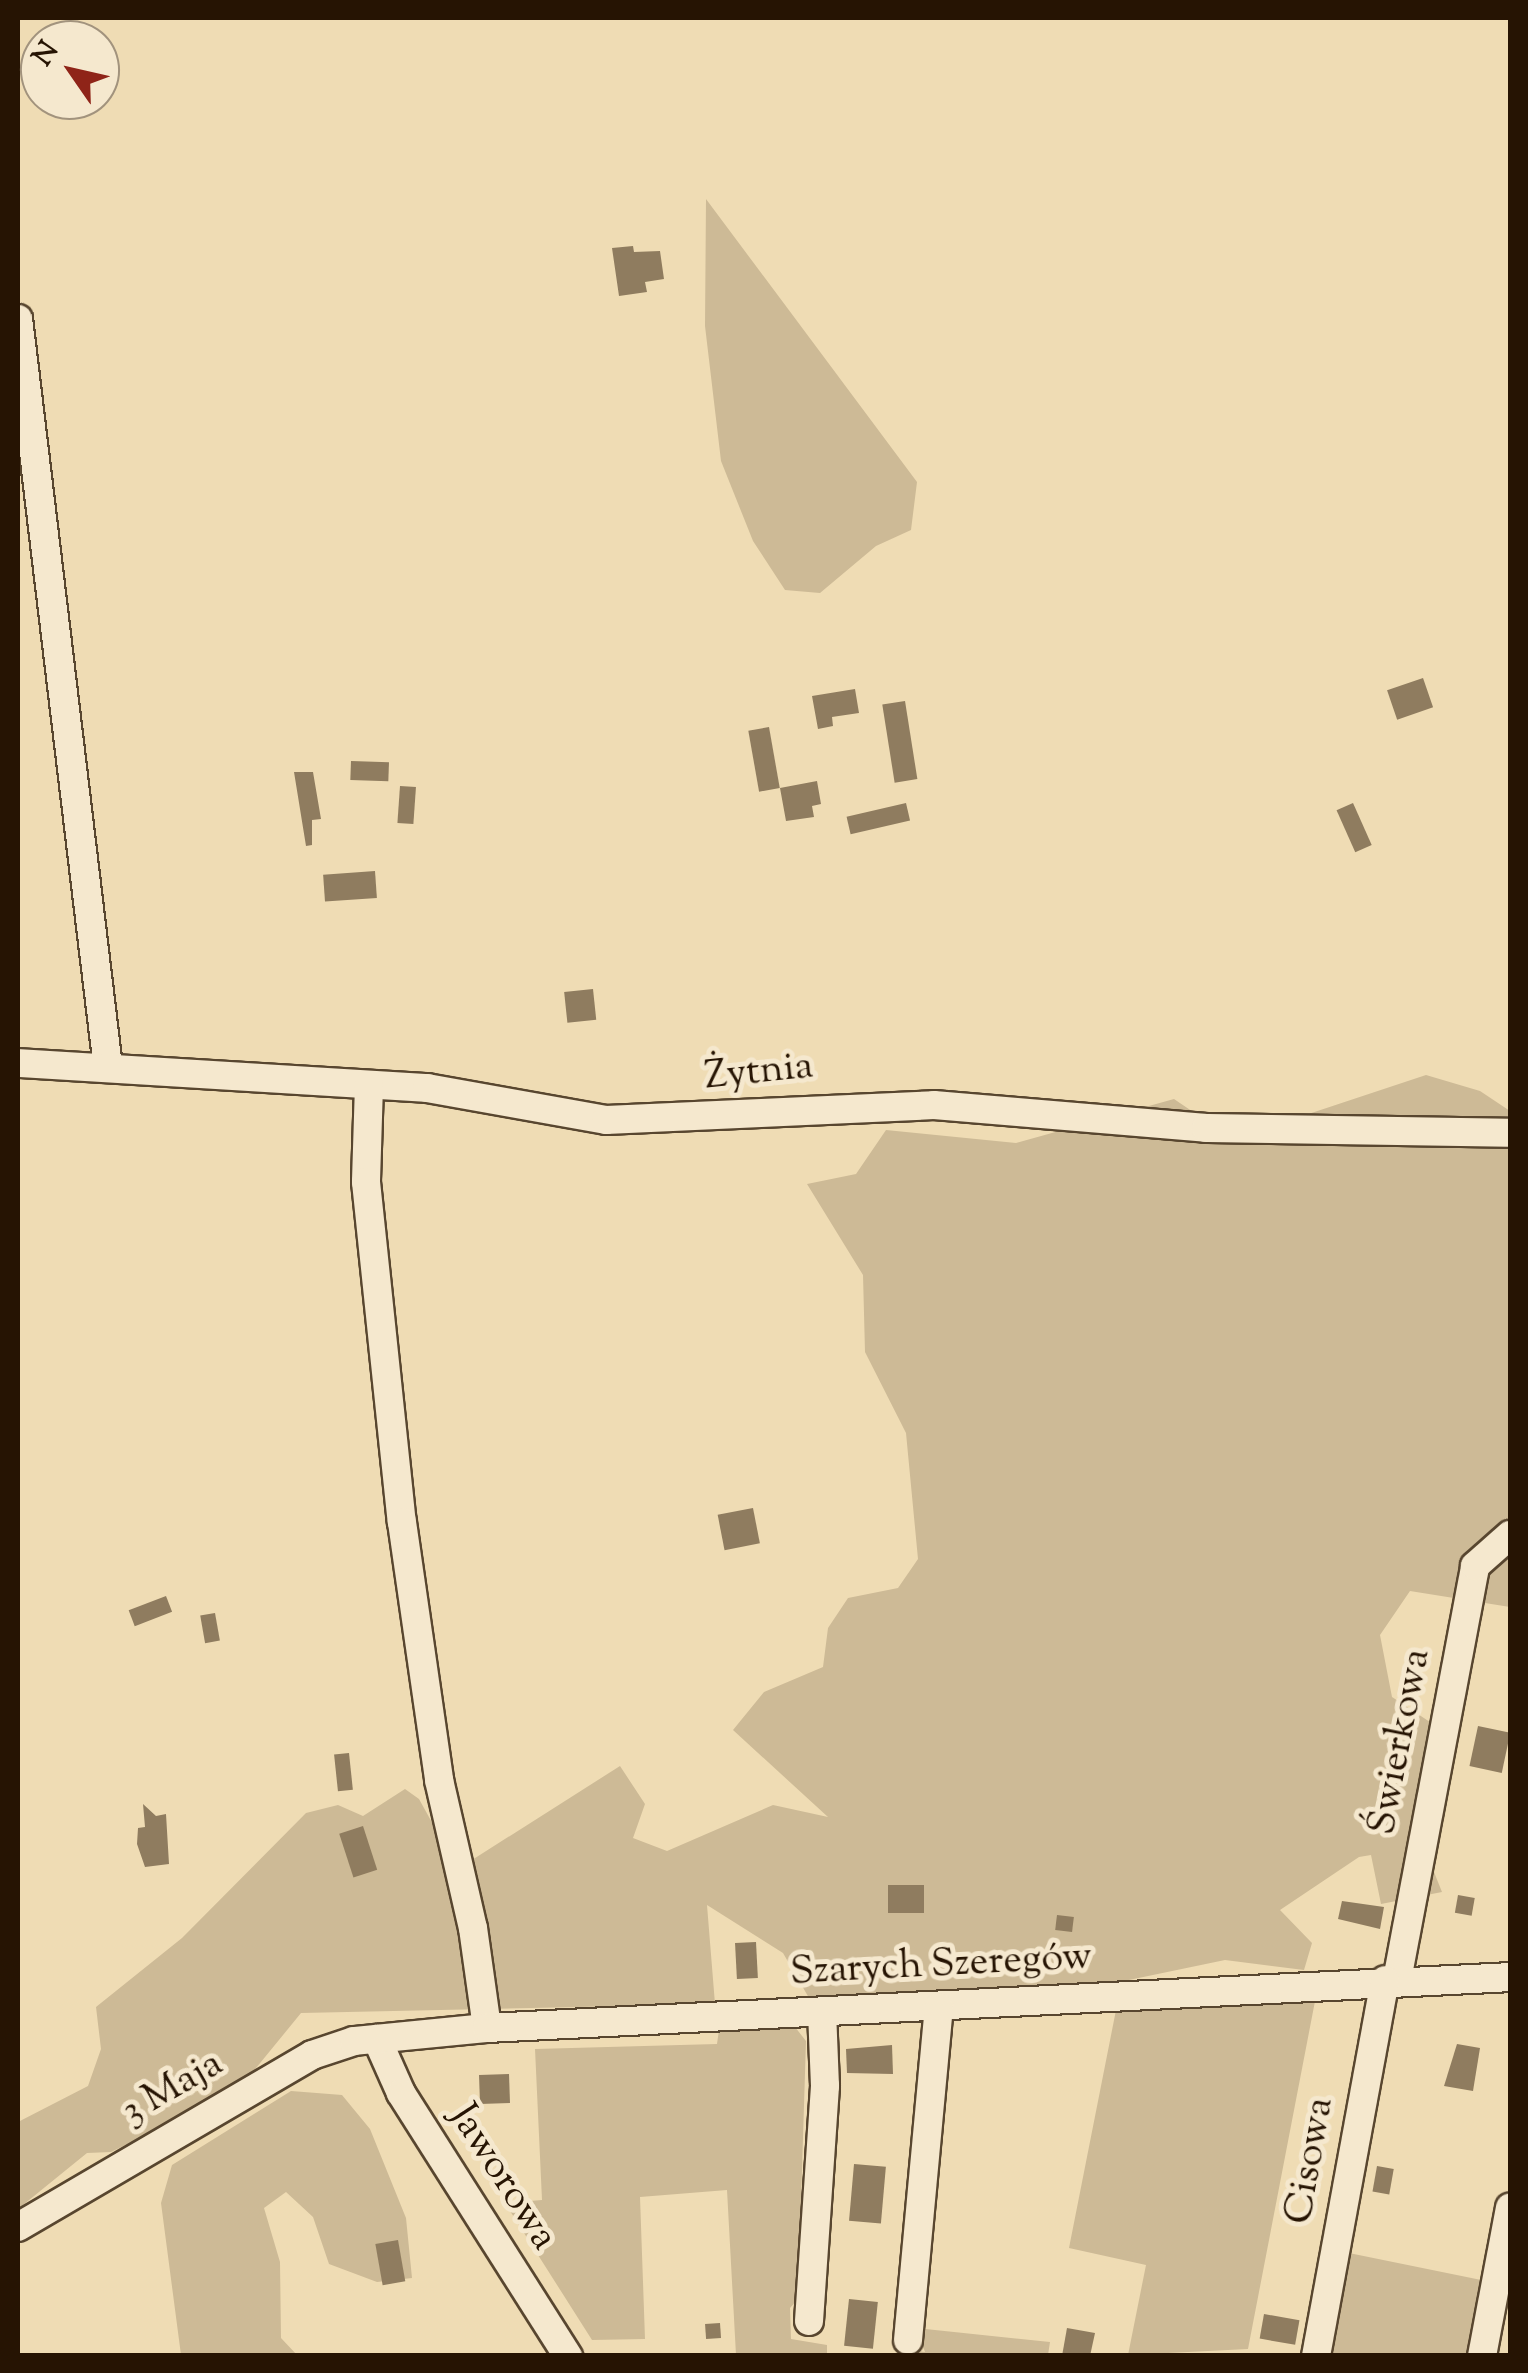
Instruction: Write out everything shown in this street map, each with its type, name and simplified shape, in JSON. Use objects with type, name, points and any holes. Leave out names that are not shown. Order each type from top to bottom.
[{"type":"street","points":[[20,318],[108,1067]]},
{"type":"street","name":"Żytnia","points":[[18,1063],[427,1088],[606,1120],[934,1105],[1206,1128],[1510,1132]]},
{"type":"street","points":[[369,1085],[366,1182],[400,1504],[439,1780],[473,1928],[487,2028]]},
{"type":"street","name":"Świerkowa","points":[[1391,1980],[1475,1566],[1510,1536]]},
{"type":"street","name":"Szarych Szeregów","points":[[377,2039],[487,2028],[1510,1977]]},
{"type":"street","name":"Cisowa","points":[[1316,2356],[1391,1980]]},
{"type":"street","points":[[908,2340],[939,2007]]},
{"type":"street","points":[[809,2321],[826,2086],[822,2012]]},
{"type":"street","name":"3 Maja","points":[[18,2228],[312,2054],[377,2039]]},
{"type":"street","name":"Jaworowa","points":[[377,2039],[401,2094],[568,2356]]},
{"type":"street","points":[[1482,2356],[1510,2208]]},
{"type":"shaded area","points":[[706,199],[917,482],[911,530],[876,546],[820,593],[785,590],[753,541],[721,461],[705,326]]},
{"type":"shaded area","points":[[1426,1075],[1480,1091],[1510,1111],[1510,1607],[1410,1591],[1380,1635],[1392,1697],[1436,1726],[1418,1832],[1442,1892],[1381,1904],[1371,1855],[1359,1857],[1280,1910],[1312,1943],[1304,1970],[1225,1960],[1100,1986],[809,1998],[783,1953],[707,1905],[715,2004],[301,2013],[239,2089],[111,2152],[87,2153],[18,2209],[18,2122],[88,2086],[101,2049],[96,2007],[182,1938],[306,1813],[338,1805],[363,1816],[405,1789],[419,1799],[450,1855],[472,1860],[620,1766],[645,1804],[633,1838],[667,1851],[773,1805],[828,1817],[733,1730],[764,1692],[823,1667],[828,1628],[848,1598],[898,1588],[918,1559],[906,1433],[865,1352],[863,1275],[807,1184],[856,1174],[886,1130],[1016,1143],[1174,1099],[1233,1139]]},
{"type":"shaded area","points":[[1316,1996],[1248,2349],[1128,2355],[1146,2265],[1069,2248],[1117,2005]]},
{"type":"shaded area","points":[[795,2027],[806,2041],[798,2299],[790,2308],[791,2339],[827,2345],[827,2355],[736,2355],[727,2190],[640,2197],[645,2339],[592,2340],[505,2203],[542,2200],[535,2049],[717,2044],[719,2030]]},
{"type":"shaded area","points":[[291,2091],[342,2095],[370,2129],[406,2218],[412,2278],[377,2282],[329,2264],[313,2217],[286,2192],[264,2208],[280,2262],[281,2338],[297,2355],[181,2355],[161,2203],[172,2165]]},
{"type":"shaded area","points":[[1344,2252],[1491,2282],[1475,2355],[1324,2356]]},
{"type":"shaded area","points":[[916,2328],[1050,2342],[1048,2355],[898,2356],[898,2349],[925,2352]]},
{"type":"building","points":[[633,246],[634,252],[660,251],[664,279],[645,282],[647,292],[619,296],[612,248]]},
{"type":"building","points":[[1423,678],[1433,707],[1397,720],[1387,690]]},
{"type":"building","points":[[855,689],[859,713],[832,717],[833,726],[818,729],[812,696]]},
{"type":"building","points":[[905,701],[917,779],[895,783],[882,705]]},
{"type":"building","points":[[769,727],[780,788],[759,792],[748,731]]},
{"type":"building","points":[[351,761],[389,762],[388,781],[350,780]]},
{"type":"building","points":[[294,772],[313,772],[321,819],[312,820],[312,845],[306,846]]},
{"type":"building","points":[[817,781],[821,804],[812,806],[814,817],[786,821],[780,788]]},
{"type":"building","points":[[400,786],[416,787],[413,824],[397,823]]},
{"type":"building","points":[[906,803],[910,821],[851,834],[847,817]]},
{"type":"building","points":[[1353,803],[1372,845],[1355,852],[1337,810]]},
{"type":"building","points":[[375,871],[377,898],[325,902],[323,875]]},
{"type":"building","points":[[593,989],[596,1020],[567,1023],[564,992]]},
{"type":"building","points":[[753,1508],[760,1543],[725,1550],[718,1515]]},
{"type":"building","points":[[166,1596],[172,1612],[135,1626],[129,1610]]},
{"type":"building","points":[[215,1613],[220,1641],[205,1643],[200,1616]]},
{"type":"building","points":[[1478,1726],[1510,1733],[1502,1773],[1469,1766]]},
{"type":"building","points":[[349,1753],[353,1790],[338,1791],[334,1755]]},
{"type":"building","points":[[143,1804],[156,1816],[166,1814],[169,1864],[145,1867],[137,1844],[138,1828],[145,1827]]},
{"type":"building","points":[[363,1826],[377,1870],[353,1877],[339,1834]]},
{"type":"building","points":[[888,1885],[924,1885],[924,1913],[888,1913]]},
{"type":"building","points":[[1458,1895],[1475,1898],[1472,1916],[1455,1913]]},
{"type":"building","points":[[1342,1901],[1384,1907],[1380,1929],[1338,1919]]},
{"type":"building","points":[[1057,1915],[1074,1917],[1072,1932],[1055,1930]]},
{"type":"building","points":[[756,1942],[758,1978],[737,1979],[735,1943]]},
{"type":"building","points":[[1457,2044],[1480,2048],[1473,2091],[1444,2086]]},
{"type":"building","points":[[892,2045],[893,2074],[847,2073],[846,2049]]},
{"type":"building","points":[[509,2074],[510,2103],[480,2104],[479,2075]]},
{"type":"building","points":[[854,2164],[886,2167],[881,2224],[849,2221]]},
{"type":"building","points":[[1377,2166],[1394,2169],[1389,2195],[1372,2192]]},
{"type":"building","points":[[398,2240],[405,2281],[383,2285],[375,2244]]},
{"type":"building","points":[[849,2299],[878,2302],[873,2349],[844,2346]]},
{"type":"building","points":[[1264,2314],[1299,2320],[1295,2345],[1260,2339]]},
{"type":"building","points":[[720,2323],[721,2338],[706,2339],[705,2324]]},
{"type":"building","points":[[1067,2328],[1095,2333],[1090,2356],[1062,2356]]}]
